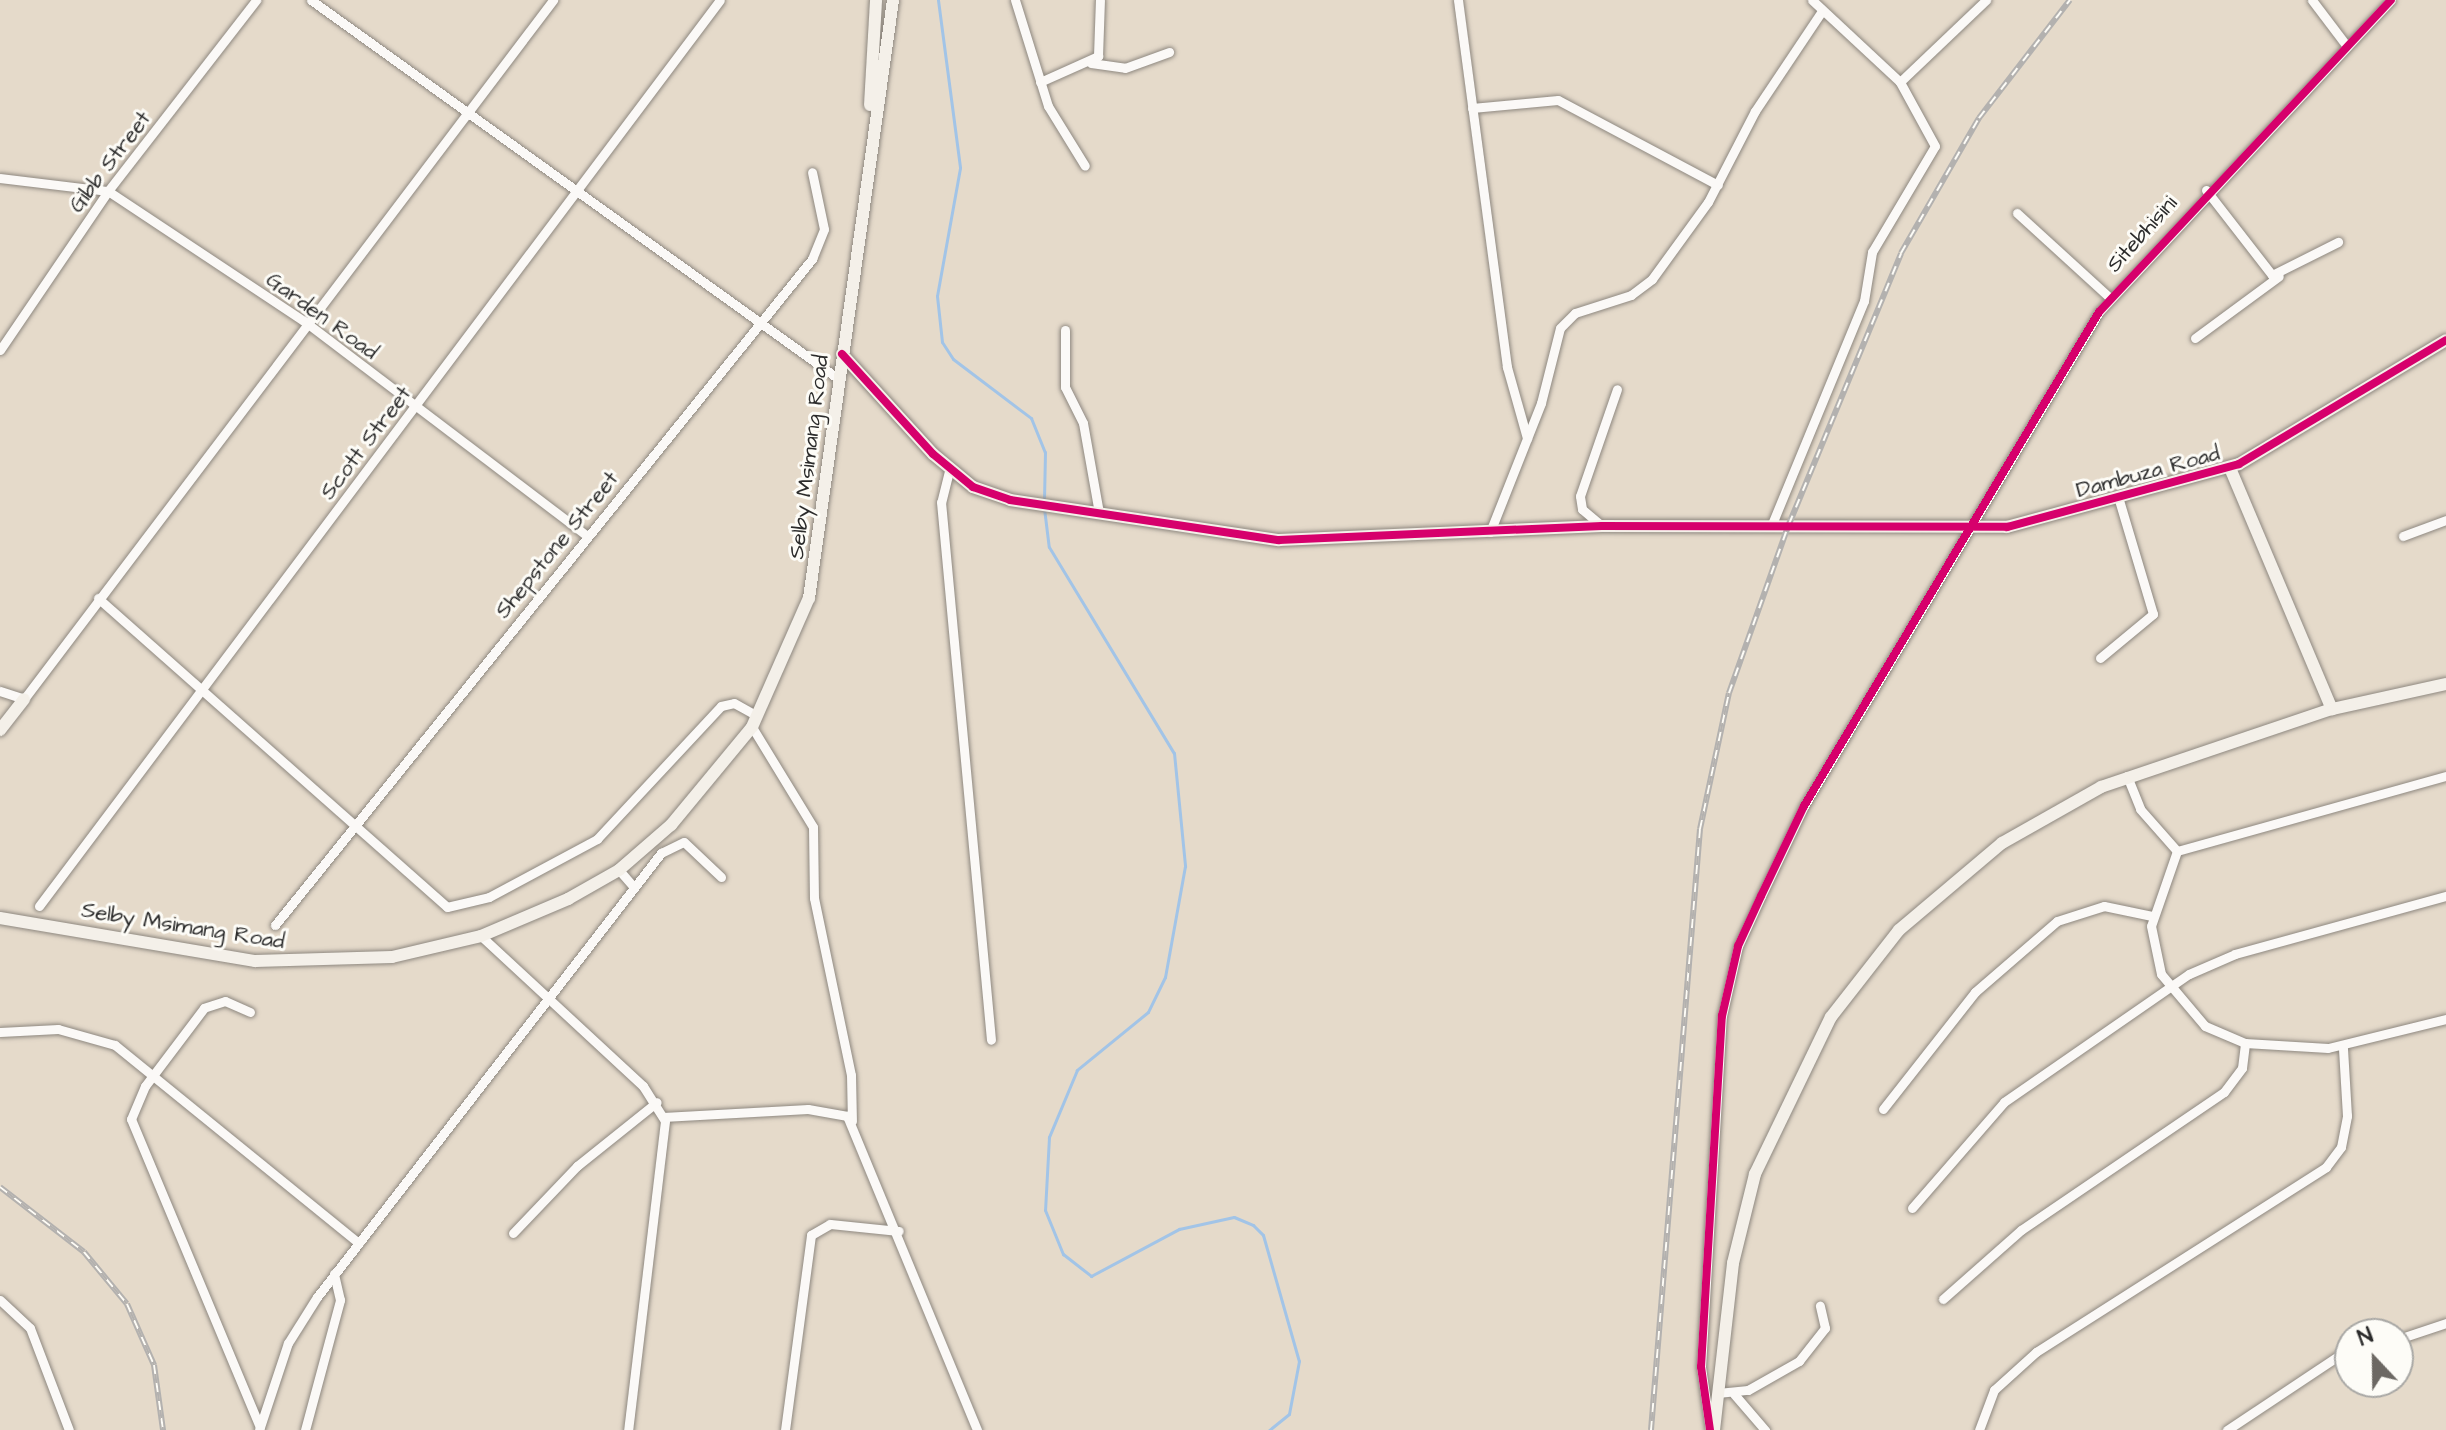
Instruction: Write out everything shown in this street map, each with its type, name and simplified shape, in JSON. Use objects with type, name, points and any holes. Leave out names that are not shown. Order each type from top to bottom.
[{"type":"street","name":"Gibb Street","points":[[0,350],[108,191],[256,0]]},
{"type":"street","points":[[311,0],[576,194],[840,380]]},
{"type":"street","points":[[0,730],[304,321],[468,114],[553,0]]},
{"type":"street","name":"Scott Street","points":[[39,906],[720,0]]},
{"type":"street","name":"Selby Msimang Road","points":[[867,160],[876,0]]},
{"type":"street","name":"Selby Msimang Road","points":[[0,918],[281,962],[392,957],[481,936],[619,870],[671,825],[755,722],[809,598],[867,160],[893,0]]},
{"type":"street","points":[[1015,0],[1057,126],[1085,166]]},
{"type":"street","points":[[1091,63],[1101,44],[1100,0]]},
{"type":"street","points":[[1458,0],[1507,367],[1527,438]]},
{"type":"street","points":[[1772,524],[1864,301],[1872,252],[1935,146],[1900,82],[1812,0]]},
{"type":"street","points":[[1900,82],[1986,0]]},
{"type":"street","points":[[2312,0],[2346,45]]},
{"type":"street","name":"Sitebhisini","points":[[1712,1430],[1701,1367],[1722,1016],[1738,946],[1804,806],[2110,298],[2206,190],[2391,0]]},
{"type":"street","points":[[1490,532],[1527,438],[1565,321],[1646,285],[1718,185],[1770,86],[1822,11]]},
{"type":"street","points":[[1040,82],[1091,63],[1125,68],[1169,52]]},
{"type":"street","points":[[1472,108],[1558,100],[1718,185]]},
{"type":"street","name":"Shepstone Street","points":[[275,925],[819,248],[823,220],[812,172]]},
{"type":"street","points":[[0,178],[108,191]]},
{"type":"street","points":[[2206,190],[2267,272],[2279,276]]},
{"type":"street","name":"Garden Road","points":[[108,191],[304,321],[586,535]]},
{"type":"street","points":[[2017,213],[2110,298]]},
{"type":"street","points":[[2195,338],[2279,276],[2338,242]]},
{"type":"street","points":[[1065,330],[1065,387],[1083,423],[1099,513]]},
{"type":"street","name":"Dambuza Road","points":[[949,471],[1010,500],[1279,540],[1602,526],[1772,524],[1970,530],[2119,500],[2230,468],[2446,340]]},
{"type":"street","points":[[842,354],[949,471],[941,502],[991,1040]]},
{"type":"street","points":[[1602,526],[1582,509],[1580,496],[1617,389]]},
{"type":"street","points":[[2230,468],[2332,709]]},
{"type":"street","points":[[2100,658],[2153,614],[2119,500]]},
{"type":"street","points":[[2403,536],[2446,520]]},
{"type":"street","points":[[98,598],[357,826],[433,899],[447,907],[474,902],[597,839],[721,706],[734,703],[755,722],[813,827],[814,898],[851,1075],[852,1121],[977,1430]]},
{"type":"street","points":[[1712,1430],[1748,1198],[1789,1092],[1831,1017],[1899,930],[1960,876],[2048,815],[2127,776],[2332,709],[2446,684]]},
{"type":"street","points":[[0,691],[24,699]]},
{"type":"street","points":[[2127,776],[2143,814],[2177,851]]},
{"type":"street","points":[[2177,851],[2446,776]]},
{"type":"street","points":[[260,1428],[288,1343],[334,1274],[634,887],[679,841],[721,877]]},
{"type":"street","points":[[2177,851],[2152,916],[2168,990],[2205,1026],[2245,1043],[2343,1048],[2446,1019]]},
{"type":"street","points":[[619,870],[634,887]]},
{"type":"street","points":[[1912,1208],[2004,1102],[2168,990],[2235,954],[2446,896]]},
{"type":"street","points":[[1883,1109],[1975,992],[2057,921],[2104,906],[2152,916]]},
{"type":"street","points":[[481,936],[544,1000],[657,1102],[663,1117],[665,1155],[628,1430]]},
{"type":"street","points":[[250,1012],[210,1003],[155,1073],[133,1108],[131,1130],[158,1173],[183,1257],[260,1428]]},
{"type":"street","points":[[0,1032],[83,1033],[155,1073],[359,1243]]},
{"type":"street","points":[[1943,1299],[2021,1230],[2224,1092],[2242,1068],[2245,1043]]},
{"type":"street","points":[[1979,1430],[1994,1390],[2036,1352],[2310,1181],[2336,1157],[2347,1116],[2343,1048]]},
{"type":"street","points":[[513,1233],[577,1166],[657,1102]]},
{"type":"street","points":[[663,1117],[808,1109],[842,1112],[852,1121]]},
{"type":"street","points":[[785,1430],[811,1235],[830,1224],[899,1231]]},
{"type":"street","points":[[305,1430],[340,1300],[334,1274]]},
{"type":"street","points":[[0,1300],[30,1328],[69,1430]]},
{"type":"street","points":[[1718,1393],[1734,1394],[1771,1380],[1808,1352],[1825,1328],[1820,1306]]},
{"type":"street","points":[[2414,1334],[2446,1323]]},
{"type":"street","points":[[2227,1430],[2334,1359]]},
{"type":"street","points":[[1734,1394],[1765,1430]]},
{"type":"waterway","points":[[938,0],[960,168],[937,296],[942,342],[953,359],[1031,418],[1045,452],[1044,501]]},
{"type":"waterway","points":[[1044,508],[1049,547],[1174,753],[1185,866],[1165,977],[1148,1012],[1077,1070],[1049,1137],[1045,1210],[1063,1254],[1091,1276],[1179,1229],[1234,1217],[1253,1225],[1263,1235],[1299,1361],[1289,1414],[1269,1430]]},
{"type":"railway","points":[[1651,1430],[1700,829],[1729,693],[1789,524],[1901,253],[1979,118],[2070,0]]},
{"type":"railway","points":[[0,1187],[84,1252],[127,1304],[154,1365],[163,1430]]},
{"type":"cycle path","points":[[1710,1430],[1701,1367],[1722,1016],[1738,946],[1761,896],[1804,806],[2099,312],[2391,0]]},
{"type":"cycle path","points":[[842,354],[933,454],[973,487],[1010,500],[1279,540],[1602,526],[2007,527],[2239,464],[2446,340]]}]
